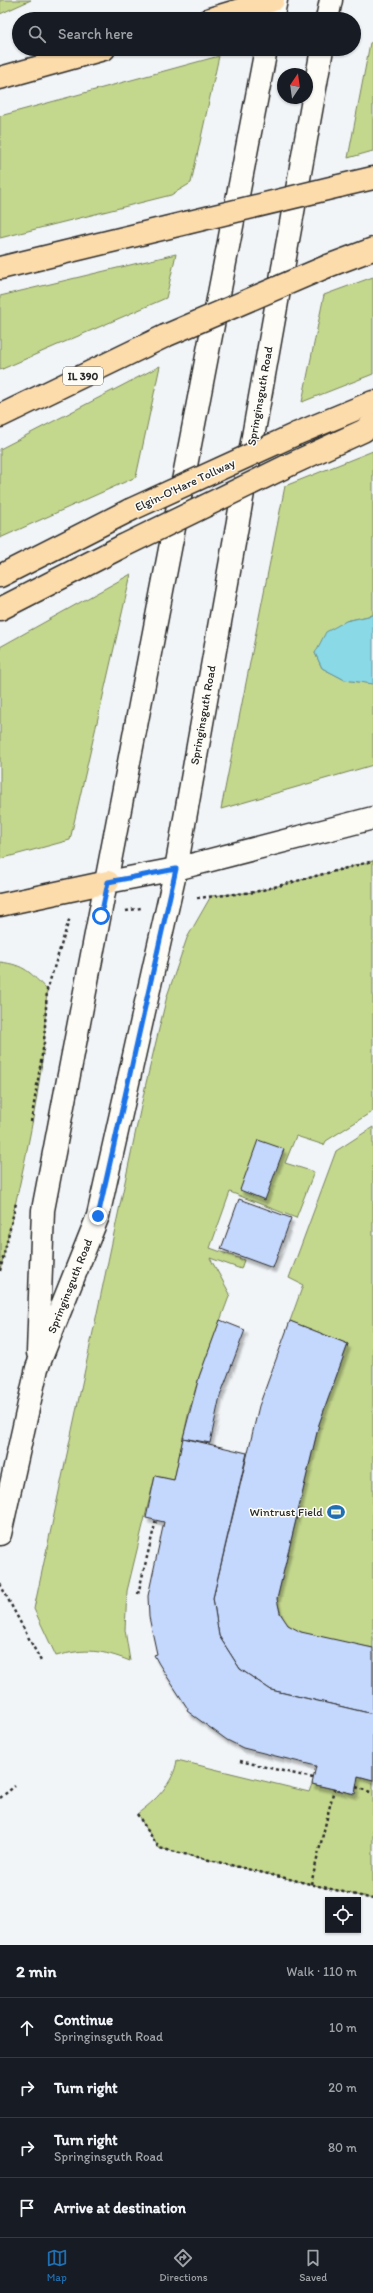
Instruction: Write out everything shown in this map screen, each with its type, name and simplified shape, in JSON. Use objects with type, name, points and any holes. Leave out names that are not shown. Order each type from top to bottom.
[{"type":"highway","points":[[234,12],[275,0]]},
{"type":"highway","points":[[0,78],[79,56]]},
{"type":"highway","points":[[0,268],[373,178]]},
{"type":"highway","name":"IL 390","points":[[0,416],[165,336],[328,266],[373,249]]},
{"type":"highway","name":"Elgin-O'Hare Tollway","points":[[0,576],[130,510],[296,434],[373,402]]},
{"type":"highway","points":[[0,609],[123,546],[289,465],[363,431],[373,424]]},
{"type":"highway","points":[[0,905],[108,882]]},
{"type":"street","points":[[273,12],[275,0]]},
{"type":"street","points":[[328,12],[331,0]]},
{"type":"street","name":"Springinsguth Road","points":[[37,1368],[43,1210],[108,882],[265,56]]},
{"type":"street","name":"Springinsguth Road","points":[[0,1534],[37,1368],[98,1216],[176,869],[321,56]]},
{"type":"street","points":[[108,882],[176,869],[373,818]]},
{"type":"path","points":[[211,896],[255,892],[373,861]]},
{"type":"path","points":[[30,1130],[44,1043],[46,990],[68,922]]},
{"type":"path","points":[[0,1271],[17,1199]]},
{"type":"path","points":[[138,1594],[156,1520]]},
{"type":"path","points":[[0,1584],[42,1663]]},
{"type":"path","points":[[240,1761],[313,1778]]},
{"type":"path","points":[[0,1798],[15,1786]]},
{"type":"path","points":[[356,1787],[373,1793]]},
{"type":"path","points":[[310,1884],[334,1789]]},
{"type":"path","points":[[137,1814],[159,1848],[373,1900]]},
{"type":"green space","points":[[0,0],[31,0],[0,14]]},
{"type":"green space","points":[[373,42],[373,151],[348,158],[370,43]]},
{"type":"green space","points":[[219,56],[191,183],[171,195],[0,238],[0,116]]},
{"type":"green space","points":[[176,254],[166,298],[0,370],[0,296]]},
{"type":"green space","points":[[373,277],[373,374],[302,402],[324,295]]},
{"type":"green space","points":[[160,366],[136,477],[0,538],[0,449]]},
{"type":"green space","points":[[373,451],[373,615],[346,621],[315,653],[322,668],[345,680],[373,684],[373,765],[221,809],[285,486]]},
{"type":"green space","points":[[131,574],[70,840],[0,859],[0,647]]},
{"type":"green space","points":[[373,861],[373,1111],[326,1141],[324,1145],[296,1136],[285,1163],[314,1172],[296,1218],[230,1192],[210,1248],[244,1260],[241,1269],[210,1258],[230,1294],[199,1377],[189,1411],[174,1480],[155,1476],[127,1591],[125,1630],[130,1661],[111,1654],[94,1651],[67,1653],[56,1656],[34,1609],[146,1083],[167,996],[187,938],[211,896],[255,892]]},
{"type":"green space","points":[[0,962],[21,967],[36,978],[47,990],[41,1072],[25,1158],[0,1271]]},
{"type":"green space","name":"Wintrust Field","points":[[373,1127],[373,1648],[316,1636],[295,1629],[288,1625],[282,1616],[277,1599],[319,1424],[348,1344],[290,1321],[303,1285],[289,1278],[336,1151]]},
{"type":"green space","points":[[177,1760],[309,1792],[312,1784],[354,1794],[358,1776],[373,1780],[373,1899],[159,1848],[137,1814],[163,1791],[172,1776]]},
{"type":"water","points":[[373,615],[373,684],[345,680],[322,668],[315,653],[326,632],[346,621]]},
{"type":"building","points":[[258,1140],[284,1149],[265,1200],[240,1190]]},
{"type":"building","points":[[239,1199],[291,1218],[273,1268],[221,1249]]},
{"type":"building","points":[[220,1320],[245,1330],[220,1396],[210,1443],[183,1438],[199,1377]]},
{"type":"building","points":[[290,1321],[348,1344],[319,1424],[277,1599],[280,1613],[288,1625],[301,1632],[373,1648],[373,1714],[271,1690],[240,1669],[219,1636],[213,1598],[259,1406]]},
{"type":"building","points":[[183,1438],[247,1453],[213,1598],[219,1636],[240,1669],[271,1690],[373,1714],[373,1780],[358,1776],[355,1794],[312,1784],[316,1766],[243,1748],[227,1740],[187,1711],[188,1709],[154,1655],[157,1654],[149,1617],[148,1596],[164,1522],[146,1518],[155,1476],[174,1480]]},
{"type":"place","name":"Wintrust Field","points":[[336,1512]]},
{"type":"route","points":[[98,1216],[176,869],[108,882],[101,916]]}]
